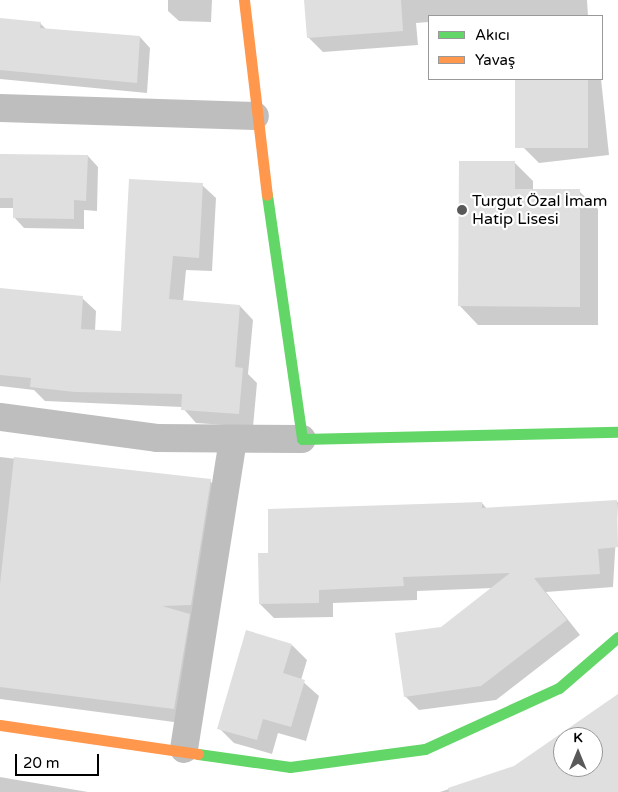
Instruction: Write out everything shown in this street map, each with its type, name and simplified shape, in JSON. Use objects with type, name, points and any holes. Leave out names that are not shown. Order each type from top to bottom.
[{"type":"street","points":[[244,0],[255,116],[302,439]]},
{"type":"street","points":[[0,108],[255,116]]},
{"type":"street","points":[[0,417],[157,438],[302,439],[618,432]]},
{"type":"street","points":[[184,749],[234,439]]},
{"type":"street","points":[[0,725],[184,749],[290,767],[425,749],[559,688],[618,637]]},
{"type":"building","points":[[304,0],[401,0],[403,31],[307,38]]},
{"type":"building","points":[[0,18],[41,22],[40,28],[140,36],[137,83],[0,70]]},
{"type":"building","points":[[515,80],[588,80],[588,148],[515,148]]},
{"type":"building","points":[[0,154],[88,155],[86,201],[74,200],[74,219],[13,218],[13,198],[0,198]]},
{"type":"building","points":[[459,161],[515,161],[515,189],[580,189],[580,307],[458,306]]},
{"type":"building","points":[[129,179],[203,183],[199,258],[173,256],[169,299],[240,305],[235,367],[243,368],[239,414],[181,410],[182,394],[75,392],[30,387],[31,378],[0,375],[0,288],[83,296],[81,329],[121,331]]},
{"type":"building","points":[[14,457],[211,479],[191,605],[162,606],[190,614],[174,709],[0,687],[0,584]]},
{"type":"building","points":[[617,500],[618,547],[598,549],[600,574],[534,578],[567,620],[481,686],[404,697],[395,633],[441,627],[510,573],[403,577],[404,586],[319,590],[319,603],[259,604],[258,553],[268,553],[268,509],[482,502],[482,508]]},
{"type":"building","points":[[246,630],[292,644],[283,673],[305,680],[291,727],[263,719],[257,740],[217,729]]},
{"type":"building","points":[[618,694],[618,792],[449,792],[448,788],[514,766],[553,739],[553,777],[603,777],[603,727],[570,727]]},
{"type":"traffic: fast","points":[[267,195],[302,439],[618,432]]},
{"type":"traffic: fast","points":[[198,754],[290,767],[425,749],[559,688],[618,637]]},
{"type":"traffic: slow","points":[[244,0],[267,195]]},
{"type":"traffic: slow","points":[[0,725],[198,754]]},
{"type":"place","name":"Turgut Özal İmam Hatip Lisesi","points":[[462,210]]}]
